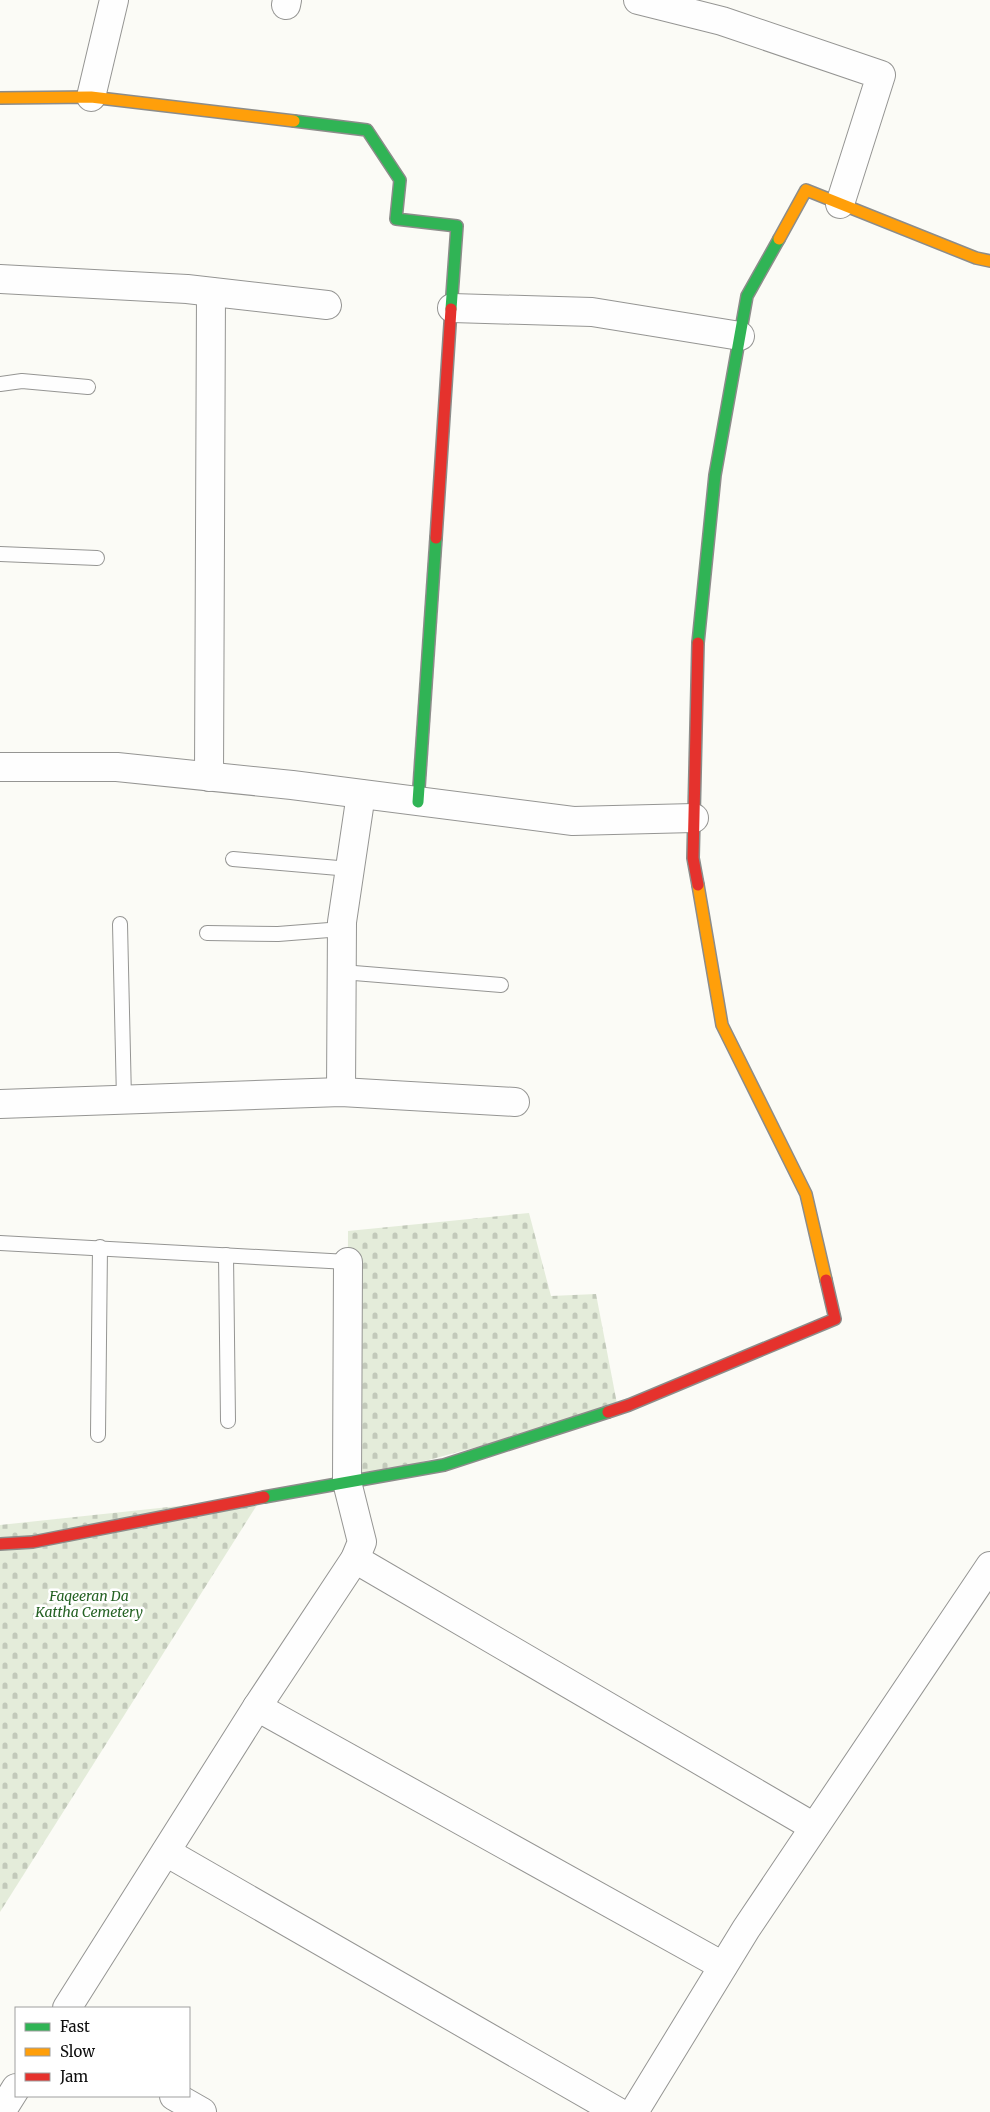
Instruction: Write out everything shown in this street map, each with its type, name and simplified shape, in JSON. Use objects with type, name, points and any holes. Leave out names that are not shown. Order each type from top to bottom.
[{"type":"street","points":[[91,96],[114,0]]},
{"type":"street","points":[[638,0],[722,21],[881,75],[840,204]]},
{"type":"street","points":[[0,98],[91,96],[367,130],[400,180],[396,219],[457,226],[418,802]]},
{"type":"street","points":[[0,1544],[33,1542],[232,1503],[444,1465],[618,1409],[835,1319],[806,1194],[722,1025],[693,858],[698,647],[715,475],[747,296],[806,190],[976,258],[990,261]]},
{"type":"street","points":[[0,279],[187,289],[328,305]]},
{"type":"street","points":[[209,777],[211,292]]},
{"type":"street","points":[[452,308],[592,312],[740,336]]},
{"type":"street","points":[[0,767],[117,767],[361,794],[573,822],[694,818]]},
{"type":"street","points":[[341,1092],[342,929],[361,794]]},
{"type":"street","points":[[0,1104],[341,1092],[515,1102]]},
{"type":"street","points":[[68,2007],[257,1707],[354,1559],[362,1542],[346,1482],[348,1262]]},
{"type":"street","points":[[354,1559],[814,1827]]},
{"type":"street","points":[[634,2112],[746,1929],[990,1566]]},
{"type":"street","points":[[257,1707],[723,1966]]},
{"type":"street","points":[[166,1852],[618,2112]]},
{"type":"street","points":[[1,2112],[15,2090]]},
{"type":"street","points":[[176,2097],[202,2112]]},
{"type":"lane","points":[[0,384],[22,381],[88,387]]},
{"type":"lane","points":[[0,554],[97,558]]},
{"type":"lane","points":[[233,859],[350,869]]},
{"type":"lane","points":[[120,924],[124,1100]]},
{"type":"lane","points":[[207,933],[278,934],[342,929]]},
{"type":"lane","points":[[342,972],[501,985]]},
{"type":"lane","points":[[0,1243],[348,1262]]},
{"type":"lane","points":[[98,1435],[100,1248]]},
{"type":"lane","points":[[226,1255],[228,1422]]},
{"type":"green space","points":[[529,1213],[551,1296],[596,1294],[618,1409],[347,1482],[348,1231]]},
{"type":"green space","name":"Faqeeran Da Kattha Cemetery","points":[[262,1497],[0,1912],[0,1525]]},
{"type":"traffic: fast","points":[[294,121],[367,130],[400,180],[396,219],[457,226],[451,309]]},
{"type":"traffic: fast","points":[[698,643],[715,475],[747,296],[779,239]]},
{"type":"traffic: fast","points":[[418,802],[436,538]]},
{"type":"traffic: fast","points":[[264,1497],[444,1465],[608,1412]]},
{"type":"traffic: slow","points":[[0,98],[91,97],[294,121]]},
{"type":"traffic: slow","points":[[779,239],[806,190],[976,258],[990,261]]},
{"type":"traffic: slow","points":[[698,885],[722,1025],[806,1194],[826,1280]]},
{"type":"traffic: jam","points":[[436,538],[451,309]]},
{"type":"traffic: jam","points":[[698,643],[693,858],[698,885]]},
{"type":"traffic: jam","points":[[608,1412],[835,1319],[826,1280]]},
{"type":"traffic: jam","points":[[0,1544],[33,1542],[264,1497]]}]
